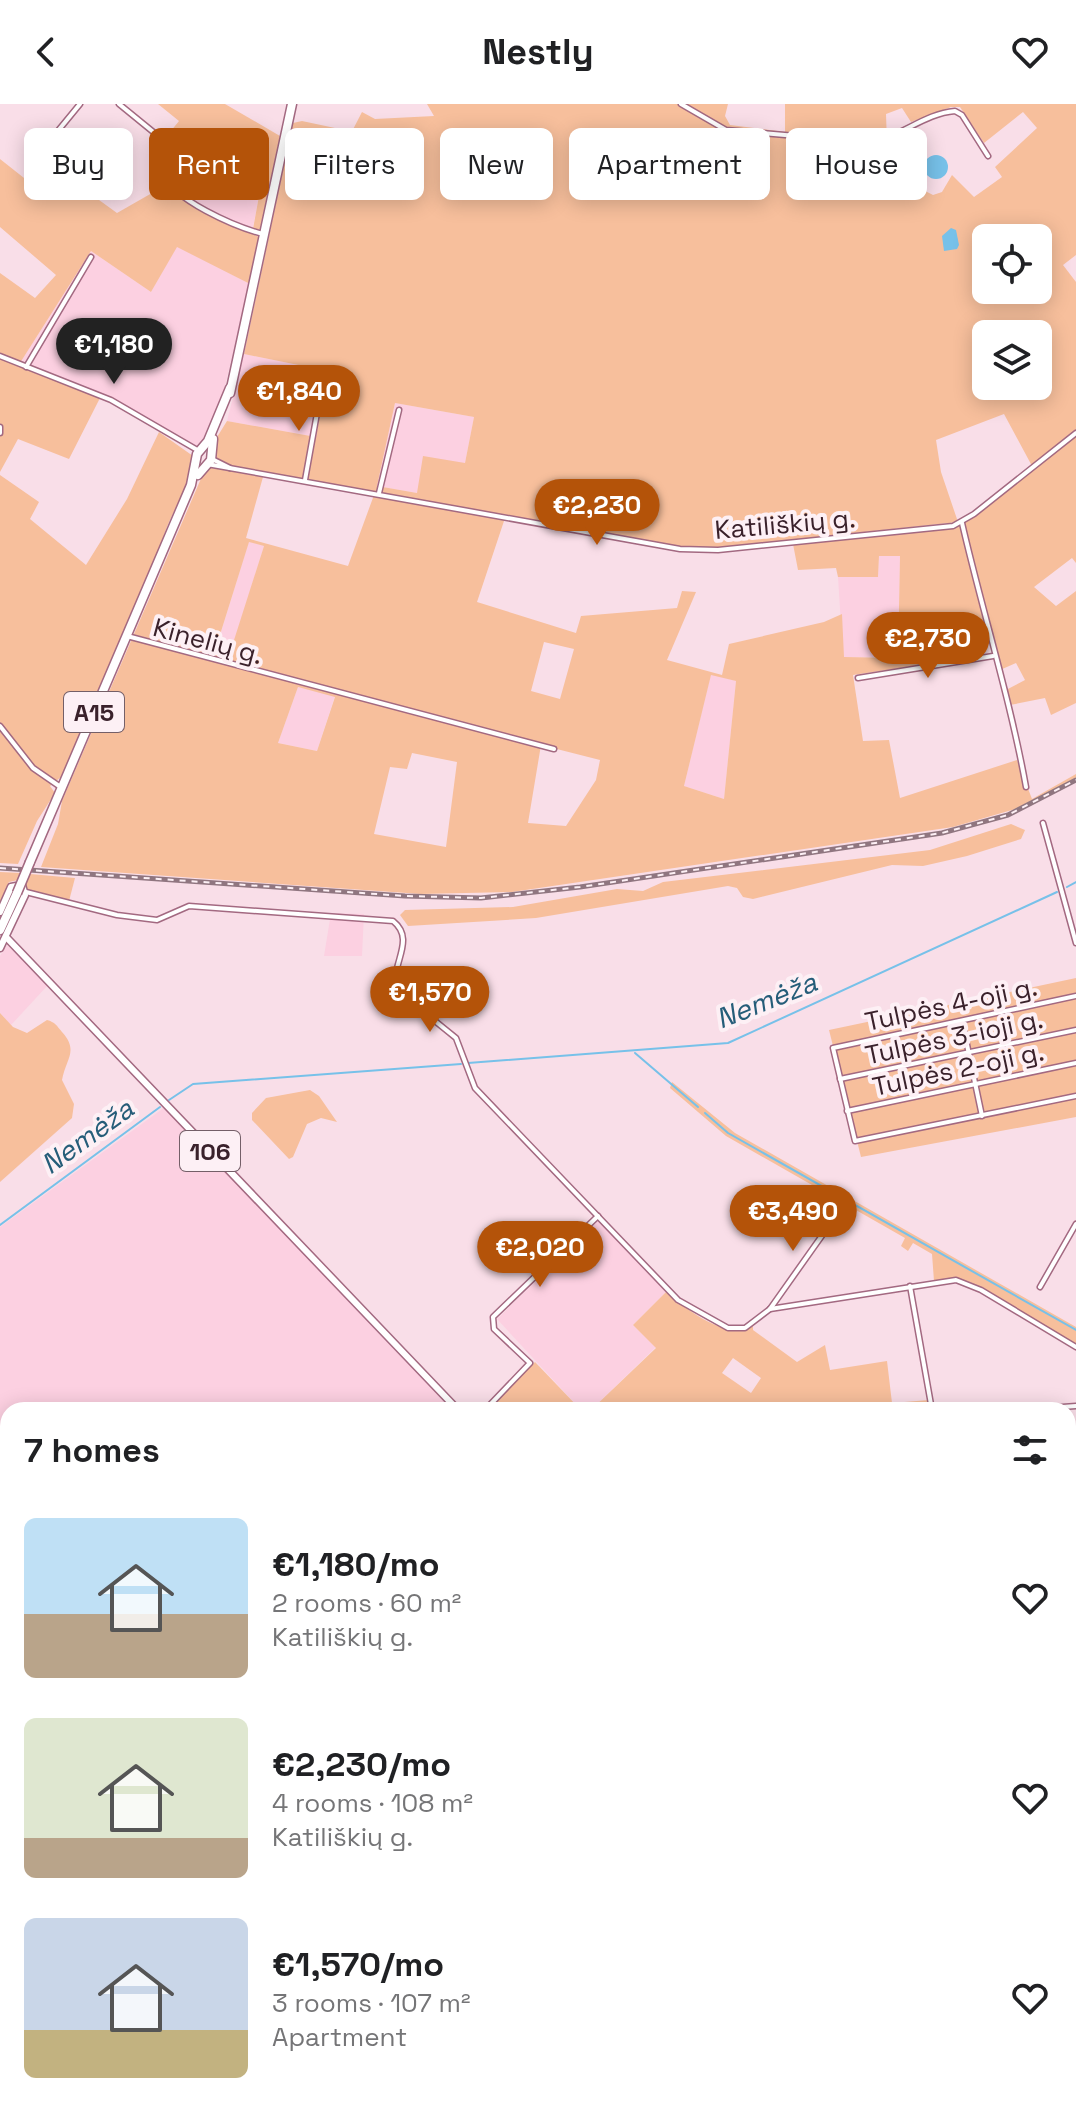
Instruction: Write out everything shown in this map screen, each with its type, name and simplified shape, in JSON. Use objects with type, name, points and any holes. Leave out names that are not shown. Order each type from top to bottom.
[{"type":"highway","name":"A15","points":[[3,934],[30,862],[204,457],[230,388],[292,104]]},
{"type":"main road","points":[[0,912],[13,885],[22,885],[21,892]]},
{"type":"main road","points":[[0,948],[3,934]]},
{"type":"main road","name":"106","points":[[3,934],[450,1402]]},
{"type":"street","points":[[60,128],[80,104]]},
{"type":"street","points":[[119,104],[157,135],[161,168],[170,186],[213,213],[265,235]]},
{"type":"street","points":[[681,104],[726,130],[865,142],[886,141],[927,117],[955,111],[962,115],[988,156]]},
{"type":"street","points":[[26,367],[91,257]]},
{"type":"street","name":"Katiliškių g.","points":[[0,356],[111,400],[204,457],[233,469],[680,549],[718,550],[962,523]]},
{"type":"street","points":[[305,480],[321,391]]},
{"type":"street","points":[[379,493],[399,410]]},
{"type":"street","points":[[1026,787],[993,656],[977,574],[962,523],[1076,433]]},
{"type":"street","name":"Kinelių g.","points":[[127,636],[554,749]]},
{"type":"street","points":[[858,678],[993,656]]},
{"type":"street","points":[[0,726],[33,768],[62,788]]},
{"type":"street","points":[[1043,823],[1076,943]]},
{"type":"street","points":[[21,892],[117,915],[157,920],[189,906],[393,921],[402,930],[404,940],[394,980],[398,991],[456,1038],[475,1088],[687,1307],[728,1328],[740,1330],[770,1309],[838,1213]]},
{"type":"street","name":"Tulpės 4-oji g.","points":[[840,1079],[833,1048],[1076,996]]},
{"type":"street","points":[[962,1021],[982,1116]]},
{"type":"street","name":"Tulpės 3-ioji g.","points":[[840,1079],[1076,1030]]},
{"type":"street","name":"Tulpės 2-oji g.","points":[[847,1111],[1076,1063]]},
{"type":"street","points":[[840,1079],[855,1141],[1076,1096]]},
{"type":"street","points":[[493,1402],[530,1363],[494,1329],[493,1317],[598,1216]]},
{"type":"street","points":[[1040,1287],[1076,1224]]},
{"type":"street","points":[[770,1309],[956,1280],[969,1283],[1076,1347]]},
{"type":"street","points":[[910,1286],[931,1402]]},
{"type":"shaded area","points":[[158,104],[225,104],[266,128],[173,128],[179,121]]},
{"type":"shaded area","points":[[427,104],[728,104],[725,116],[730,125],[754,128],[569,128],[569,200],[770,200],[770,130],[785,132],[785,104],[1076,104],[1076,255],[1063,265],[1076,282],[1076,431],[1032,466],[1004,414],[936,440],[941,472],[958,522],[714,548],[679,546],[227,465],[217,460],[214,442],[227,421],[316,437],[328,371],[244,354],[285,161],[285,200],[424,200],[424,128],[354,128],[362,112],[375,119],[434,116]],"holes":[[[395,403],[474,417],[465,463],[423,456],[417,493],[377,486]]]},
{"type":"shaded area","points":[[302,121],[335,128],[292,128],[293,123]]},
{"type":"shaded area","points":[[269,130],[280,136],[269,187]]},
{"type":"shaded area","points":[[0,159],[24,178],[24,200],[99,200],[117,213],[149,195],[149,200],[187,200],[259,237],[250,284],[177,247],[151,292],[91,251],[20,363],[0,354],[0,273],[35,298],[56,275],[0,227]]},
{"type":"shaded area","points":[[187,200],[258,200],[252,233]]},
{"type":"shaded area","points":[[258,200],[266,200],[260,229],[253,229]]},
{"type":"shaded area","points":[[177,246],[250,284],[222,398],[199,449],[114,399],[20,363],[91,251],[151,292]]},
{"type":"shaded area","points":[[244,354],[328,371],[316,437],[227,421]]},
{"type":"shaded area","points":[[0,358],[100,398],[69,459],[18,439],[0,472]]},
{"type":"shaded area","points":[[395,403],[474,417],[465,463],[417,493],[376,486]]},
{"type":"shaded area","points":[[159,432],[193,456],[185,489],[61,777],[50,786],[55,793],[37,821],[18,864],[0,863],[0,475],[39,502],[30,519],[86,565],[127,499]]},
{"type":"shaded area","points":[[1076,436],[1076,563],[1072,558],[1034,587],[1056,606],[1076,591],[1076,703],[1051,715],[1045,698],[1010,705],[1004,691],[1025,680],[1016,663],[1000,670],[989,625],[937,628],[940,662],[853,675],[863,741],[889,740],[900,798],[1017,760],[1032,799],[1076,774],[1076,778],[1022,807],[953,827],[512,892],[421,894],[41,867],[58,824],[62,801],[206,467],[263,477],[246,538],[348,566],[374,495],[505,518],[477,602],[576,633],[581,616],[677,608],[682,591],[696,592],[667,660],[722,675],[729,644],[824,622],[842,614],[844,657],[898,658],[900,556],[879,556],[878,577],[838,577],[836,568],[798,570],[793,544],[955,527]],"holes":[[[249,542],[264,546],[228,659],[214,654]],[[544,642],[574,649],[560,699],[531,691]],[[711,675],[736,681],[724,799],[684,786]],[[298,687],[335,697],[317,751],[278,743]],[[541,745],[600,760],[596,780],[566,826],[528,823]],[[412,753],[457,762],[446,847],[374,834],[390,767],[407,769]]]},
{"type":"shaded area","points":[[249,541],[264,546],[229,659],[214,655]]},
{"type":"shaded area","points":[[879,555],[900,556],[898,658],[843,657],[838,577],[878,577]]},
{"type":"shaded area","points":[[711,674],[736,681],[724,799],[684,786]]},
{"type":"shaded area","points":[[298,687],[335,696],[317,751],[278,743]]},
{"type":"shaded area","points":[[1011,824],[1025,830],[1021,839],[967,856],[923,866],[892,865],[753,899],[743,897],[737,888],[728,886],[536,918],[408,926],[400,915],[405,910],[513,907],[617,889],[643,891],[663,882],[930,850]]},
{"type":"shaded area","points":[[0,872],[21,873],[18,880],[9,882],[0,902]]},
{"type":"shaded area","points":[[30,874],[75,878],[69,901],[29,890],[25,885]]},
{"type":"shaded area","points":[[331,913],[364,914],[362,956],[324,956]]},
{"type":"shaded area","points":[[7,945],[48,985],[11,1025],[0,1013],[0,956]]},
{"type":"shaded area","points":[[1076,978],[1076,1117],[861,1157],[829,1030]]},
{"type":"shaded area","points":[[0,1013],[13,1027],[27,1033],[47,1020],[59,1028],[70,1044],[62,1080],[74,1104],[72,1118],[0,1182]]},
{"type":"shaded area","points":[[672,1082],[735,1133],[1076,1327],[1076,1345],[970,1282],[951,1278],[934,1281],[932,1254],[913,1243],[908,1251],[901,1246],[905,1238],[726,1136],[670,1088]]},
{"type":"shaded area","points":[[310,1090],[319,1096],[337,1122],[321,1118],[307,1124],[293,1157],[289,1159],[252,1120],[252,1113],[266,1098]]},
{"type":"shaded area","points":[[165,1107],[446,1402],[0,1402],[0,1227]]},
{"type":"shaded area","points":[[598,1221],[667,1291],[633,1325],[656,1347],[599,1402],[574,1402],[497,1319]]},
{"type":"shaded area","points":[[667,1291],[696,1315],[719,1326],[742,1329],[753,1326],[753,1330],[797,1362],[825,1345],[830,1370],[887,1361],[892,1402],[599,1402],[656,1348],[633,1325]],"holes":[[[733,1358],[761,1378],[751,1393],[722,1373]]]},
{"type":"shaded area","points":[[535,1362],[573,1402],[495,1402]]},
{"type":"water","points":[[941,156],[947,162],[945,176],[936,179],[927,176],[927,158]]},
{"type":"water","points":[[951,228],[956,230],[959,245],[957,249],[944,251],[942,236]]},
{"type":"waterway","name":"Nemėža","points":[[1067,887],[1076,882]]},
{"type":"waterway","name":"Nemėža","points":[[468,1063],[728,1043],[1057,892]]},
{"type":"waterway","points":[[635,1053],[698,1107]]},
{"type":"waterway","name":"Nemėža","points":[[169,1100],[193,1084],[461,1064]]},
{"type":"waterway","name":"Nemėža","points":[[0,1225],[160,1107]]},
{"type":"waterway","points":[[705,1113],[728,1133],[1076,1330]]},
{"type":"railway","points":[[0,868],[405,896],[481,898],[580,887],[942,833],[1008,815],[1076,780]]}]
